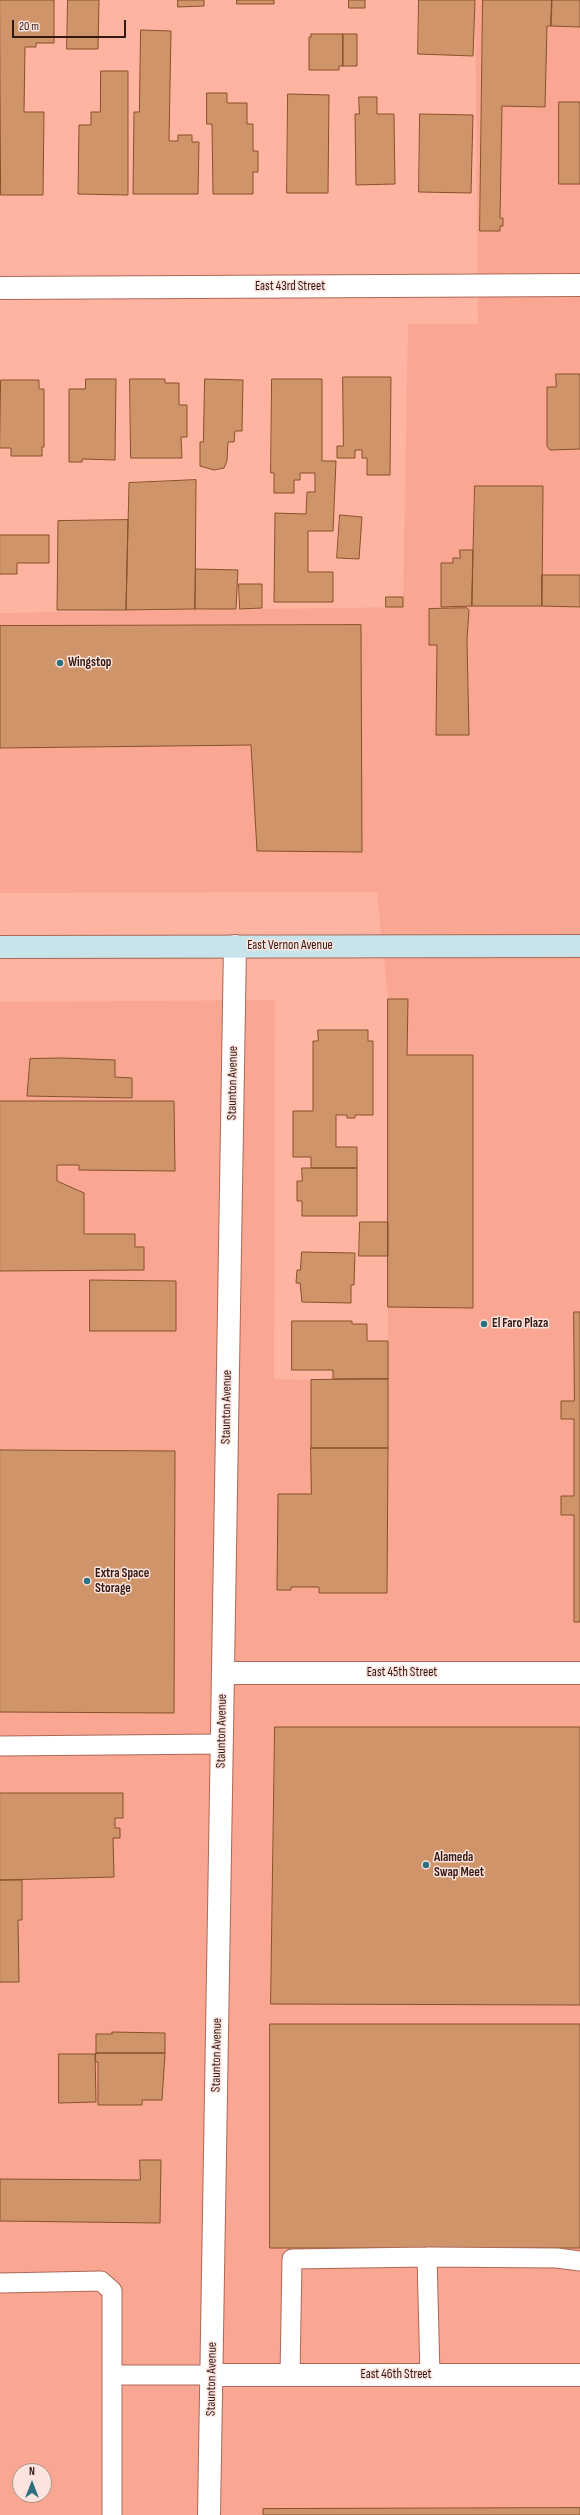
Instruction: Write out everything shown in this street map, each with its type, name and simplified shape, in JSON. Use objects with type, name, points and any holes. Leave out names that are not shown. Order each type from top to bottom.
[{"type":"main road","name":"East Vernon Avenue","points":[[0,947],[580,946]]},
{"type":"street","name":"East 43rd Street","points":[[0,288],[580,285]]},
{"type":"street","name":"Staunton Avenue","points":[[209,2515],[235,946]]},
{"type":"street","name":"East 45th Street","points":[[223,1673],[580,1673]]},
{"type":"street","name":"East 46th Street","points":[[212,2375],[580,2375]]},
{"type":"lane","points":[[0,1746],[222,1744]]},
{"type":"lane","points":[[290,2375],[292,2259],[427,2257],[557,2258],[580,2261]]},
{"type":"lane","points":[[427,2257],[430,2375]]},
{"type":"lane","points":[[0,2283],[101,2281],[112,2291],[112,2515]]},
{"type":"lane","points":[[112,2375],[212,2375]]},
{"type":"shaded area","points":[[475,0],[580,0],[580,2515],[0,2515],[0,1002],[275,1000],[274,1379],[311,1380],[388,1379],[388,999],[377,892],[0,893],[0,613],[403,607],[408,324],[478,324]]},
{"type":"building","points":[[0,0],[54,0],[54,43],[36,43],[36,47],[25,47],[24,112],[44,112],[43,195],[1,195]]},
{"type":"building","points":[[68,0],[99,0],[98,49],[67,49]]},
{"type":"building","points":[[178,0],[204,0],[204,6],[178,7]]},
{"type":"building","points":[[237,0],[274,0],[274,4],[237,4]]},
{"type":"building","points":[[349,0],[365,0],[365,8],[349,8]]},
{"type":"building","points":[[419,0],[475,0],[473,56],[418,54]]},
{"type":"building","points":[[483,0],[552,0],[551,26],[547,26],[545,107],[502,106],[500,218],[503,218],[503,226],[500,226],[500,231],[480,231]]},
{"type":"building","points":[[552,0],[580,0],[580,27],[551,26]]},
{"type":"building","points":[[141,30],[171,31],[169,141],[178,141],[178,135],[192,135],[192,142],[199,142],[198,194],[133,194],[134,112],[139,112]]},
{"type":"building","points":[[311,34],[343,34],[343,66],[339,66],[339,70],[309,70],[309,37],[311,37]]},
{"type":"building","points":[[343,34],[357,34],[357,66],[343,66]]},
{"type":"building","points":[[101,71],[128,71],[128,195],[78,194],[79,125],[91,125],[91,112],[100,112]]},
{"type":"building","points":[[207,93],[227,93],[227,103],[247,103],[247,124],[253,124],[253,151],[258,151],[258,172],[253,172],[253,194],[213,194],[212,124],[207,124]]},
{"type":"building","points":[[288,94],[329,95],[328,193],[287,193]]},
{"type":"building","points":[[359,97],[377,97],[377,114],[394,114],[395,184],[356,185],[355,114],[359,114]]},
{"type":"building","points":[[559,102],[580,102],[580,184],[559,184]]},
{"type":"building","points":[[420,114],[473,115],[471,193],[419,192]]},
{"type":"building","points":[[556,374],[580,374],[580,449],[550,450],[547,446],[547,387],[556,387]]},
{"type":"building","points":[[343,377],[391,377],[390,475],[367,475],[367,458],[362,458],[362,450],[355,450],[355,458],[337,458],[337,446],[343,446]]},
{"type":"building","points":[[86,379],[116,379],[115,460],[82,459],[82,462],[69,462],[69,389],[85,389]]},
{"type":"building","points":[[130,379],[165,379],[165,383],[179,383],[179,405],[187,405],[187,437],[181,437],[182,458],[131,458]]},
{"type":"building","points":[[205,379],[243,380],[242,431],[235,431],[234,442],[228,442],[227,461],[224,468],[214,470],[200,466],[200,442],[203,442]]},
{"type":"building","points":[[272,379],[322,379],[322,461],[336,461],[333,531],[308,531],[308,572],[333,572],[333,602],[274,602],[275,513],[306,514],[307,492],[315,492],[315,473],[300,473],[300,480],[294,480],[294,493],[274,493],[274,473],[271,473]]},
{"type":"building","points":[[1,380],[39,380],[39,389],[44,389],[44,447],[42,447],[42,456],[11,456],[11,448],[0,448]]},
{"type":"building","points":[[196,480],[195,609],[126,610],[129,483]]},
{"type":"building","points":[[475,486],[543,486],[542,606],[472,606]]},
{"type":"building","points":[[340,515],[362,517],[359,559],[337,558]]},
{"type":"building","points":[[128,520],[126,610],[57,610],[58,521]]},
{"type":"building","points":[[0,535],[49,535],[49,563],[17,563],[17,574],[0,574]]},
{"type":"building","points":[[460,550],[473,550],[472,606],[441,607],[441,563],[453,563],[453,558],[460,558]]},
{"type":"building","points":[[196,569],[238,570],[236,609],[195,609]]},
{"type":"building","points":[[542,575],[580,575],[580,607],[542,606]]},
{"type":"building","points":[[239,584],[262,584],[262,608],[240,609]]},
{"type":"building","points":[[386,597],[403,597],[403,607],[386,607]]},
{"type":"building","points":[[467,608],[469,610],[467,640],[469,735],[436,735],[437,645],[429,645],[429,609]]},
{"type":"building","points":[[361,625],[362,852],[257,851],[251,745],[0,748],[0,626]]},
{"type":"building","points":[[388,999],[408,999],[407,1055],[473,1055],[473,1308],[388,1307]]},
{"type":"building","points":[[318,1030],[368,1030],[368,1041],[373,1041],[373,1115],[355,1115],[355,1118],[347,1118],[347,1115],[336,1115],[336,1147],[357,1147],[357,1168],[311,1168],[311,1157],[293,1157],[293,1111],[313,1111],[313,1041],[318,1041]]},
{"type":"building","points":[[63,1058],[115,1060],[115,1077],[132,1078],[132,1098],[27,1096],[30,1059]]},
{"type":"building","points":[[0,1101],[174,1101],[175,1171],[79,1170],[79,1165],[57,1165],[57,1181],[84,1193],[84,1234],[135,1234],[135,1247],[144,1247],[144,1270],[0,1271]]},
{"type":"building","points":[[302,1168],[357,1168],[357,1216],[302,1216],[302,1201],[297,1201],[297,1181],[302,1181]]},
{"type":"building","points":[[360,1222],[388,1222],[388,1256],[359,1256]]},
{"type":"building","points":[[302,1252],[355,1253],[354,1285],[351,1285],[351,1303],[302,1302],[300,1283],[296,1283],[297,1270],[300,1270]]},
{"type":"building","points":[[90,1280],[176,1281],[176,1331],[90,1331]]},
{"type":"building","points":[[574,1312],[580,1312],[580,1622],[574,1622],[574,1515],[561,1515],[561,1496],[574,1496],[574,1419],[561,1419],[561,1401],[574,1401]]},
{"type":"building","points":[[292,1321],[352,1321],[352,1324],[367,1324],[367,1341],[388,1341],[388,1379],[333,1379],[333,1370],[292,1370]]},
{"type":"building","points":[[388,1379],[388,1448],[311,1448],[311,1380]]},
{"type":"building","points":[[311,1448],[388,1448],[387,1593],[319,1593],[319,1587],[291,1587],[291,1590],[277,1590],[278,1494],[311,1494]]},
{"type":"building","name":"Extra Space Storage","points":[[0,1450],[175,1451],[174,1713],[0,1712]]},
{"type":"building","name":"Alameda Swap Meet","points":[[275,1727],[580,1727],[580,2005],[271,2004]]},
{"type":"building","points":[[0,1793],[123,1793],[123,1818],[115,1818],[115,1828],[120,1828],[120,1838],[113,1838],[114,1877],[0,1880]]},
{"type":"building","points":[[0,1880],[22,1880],[22,1920],[18,1920],[19,1982],[0,1982]]},
{"type":"building","points":[[270,2024],[580,2024],[580,2248],[270,2248]]},
{"type":"building","points":[[112,2032],[165,2033],[165,2053],[96,2053],[96,2034],[112,2034]]},
{"type":"building","points":[[96,2053],[165,2053],[162,2100],[142,2100],[142,2105],[98,2105],[98,2062],[96,2062]]},
{"type":"building","points":[[59,2054],[95,2054],[96,2102],[59,2103]]},
{"type":"building","points":[[140,2160],[161,2160],[160,2223],[0,2221],[0,2179],[140,2180]]},
{"type":"building","points":[[580,2508],[580,2515],[263,2515],[263,2509]]},
{"type":"place","name":"Wingstop","points":[[60,663]]},
{"type":"place","name":"El Faro Plaza","points":[[484,1324]]},
{"type":"place","name":"Extra Space Storage","points":[[87,1581]]},
{"type":"place","name":"Alameda Swap Meet","points":[[426,1865]]}]
